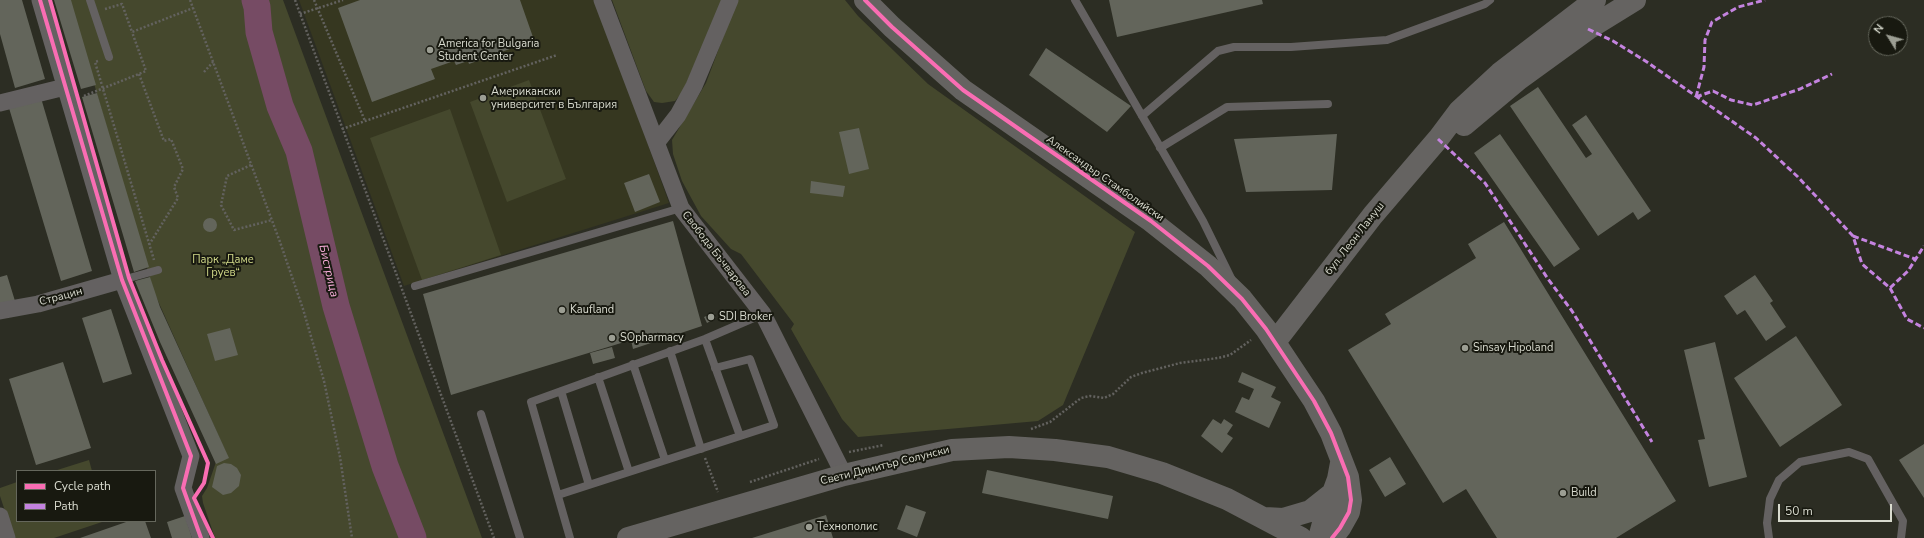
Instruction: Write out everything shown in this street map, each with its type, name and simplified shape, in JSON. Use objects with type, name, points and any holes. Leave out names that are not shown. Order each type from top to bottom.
[{"type":"street","points":[[40,0],[122,280],[191,456],[183,488],[201,538]]},
{"type":"street","name":"Свобода Бъчварова","points":[[602,0],[681,208],[762,314],[832,455],[844,475]]},
{"type":"street","points":[[657,142],[678,115],[694,86],[730,0]]},
{"type":"street","name":"Александър Стамболийски","points":[[865,0],[892,27],[963,90],[1150,221],[1208,266],[1242,299],[1270,335],[1314,401],[1331,433],[1348,477],[1351,500],[1349,512]]},
{"type":"street","name":"бул. Леон Ламуш","points":[[1270,335],[1438,139],[1459,111],[1500,73],[1595,0]]},
{"type":"street","name":"бул. Леон Ламуш","points":[[1438,139],[1468,122],[1519,79],[1588,29],[1634,0]]},
{"type":"street","points":[[1,100],[65,87]]},
{"type":"street","name":"Страцин","points":[[0,311],[38,304],[122,280]]},
{"type":"street","name":"Свети Димитър Солунски","points":[[628,538],[844,475],[952,450],[1009,447],[1055,450],[1108,457],[1162,473],[1227,499],[1264,517],[1301,538]]},
{"type":"street","points":[[1320,538],[1326,512],[1334,492],[1342,460]]},
{"type":"street","points":[[1264,517],[1283,520],[1310,511],[1334,492]]},
{"type":"street","points":[[1332,538],[1340,528],[1349,512]]},
{"type":"street","points":[[1349,512],[1353,538]]},
{"type":"street","points":[[0,516],[7,538]]},
{"type":"lane","points":[[90,0],[109,57]]},
{"type":"lane","points":[[1075,0],[1203,221],[1242,299]]},
{"type":"lane","points":[[1142,116],[1218,51],[1234,47],[1291,47],[1387,40],[1485,4],[1490,0]]},
{"type":"lane","points":[[1160,148],[1227,107],[1328,104]]},
{"type":"lane","points":[[415,286],[681,208]]},
{"type":"lane","points":[[122,280],[158,270]]},
{"type":"lane","points":[[570,538],[531,402],[705,339],[762,314]]},
{"type":"lane","points":[[705,339],[740,436]]},
{"type":"lane","points":[[670,351],[701,449]]},
{"type":"lane","points":[[558,495],[774,425],[750,359],[715,368]]},
{"type":"lane","points":[[633,364],[665,460]]},
{"type":"lane","points":[[598,377],[629,472]]},
{"type":"lane","points":[[561,391],[589,485]]},
{"type":"lane","points":[[481,414],[520,538]]},
{"type":"lane","points":[[1769,538],[1767,522],[1770,499],[1779,480],[1800,462],[1849,452],[1868,459],[1902,521],[1901,538]]},
{"type":"path","points":[[190,0],[272,220],[303,309],[324,381],[340,457],[352,538]]},
{"type":"path","points":[[295,0],[494,538]]},
{"type":"path","points":[[314,0],[365,121]]},
{"type":"path","points":[[300,14],[343,0]]},
{"type":"path","points":[[85,96],[146,71],[122,4],[94,13]]},
{"type":"path","points":[[132,32],[193,8]]},
{"type":"path","points":[[342,129],[557,55]]},
{"type":"path","points":[[109,57],[95,62],[149,245],[158,270]]},
{"type":"path","points":[[204,72],[213,62]]},
{"type":"path","points":[[140,74],[164,141],[171,139],[183,169],[174,187],[178,198],[149,245]]},
{"type":"path","points":[[251,165],[227,176],[221,205],[234,230],[272,220]]},
{"type":"path","points":[[1025,429],[1041,427],[1050,422],[1081,398],[1090,396],[1104,398],[1113,394],[1131,377],[1180,363],[1230,355],[1270,335]]},
{"type":"path","points":[[746,483],[832,455],[886,445]]},
{"type":"path","points":[[701,449],[717,492],[725,490]]},
{"type":"shaded area","name":"Американски университет в България","points":[[299,0],[596,0],[669,203],[404,286]]},
{"type":"green space","name":"Парк „Даме Груев“","points":[[70,0],[283,0],[482,538],[215,538],[202,496],[207,488],[216,462],[228,457],[154,292]]},
{"type":"green space","points":[[612,0],[723,0],[682,93],[675,101],[662,103],[654,102],[646,91]]},
{"type":"green space","points":[[737,0],[845,0],[858,16],[928,84],[1135,232],[1063,405],[1038,421],[858,437],[842,419],[791,329],[794,324],[741,254],[731,249],[701,216],[682,181],[673,154],[672,140],[706,83]]},
{"type":"green space","points":[[529,80],[566,179],[507,202],[470,102]]},
{"type":"green space","points":[[450,109],[501,255],[422,280],[370,138]]},
{"type":"green space","points":[[89,460],[92,470],[57,470]]},
{"type":"green space","points":[[16,482],[16,522],[102,522],[54,538],[14,538],[0,496],[0,488]]},
{"type":"building","points":[[0,0],[22,0],[45,79],[15,88],[0,34]]},
{"type":"building","points":[[54,0],[71,0],[96,85],[81,89]]},
{"type":"building","name":"America for Bulgaria Student Center","points":[[360,0],[520,0],[534,40],[469,64],[468,61],[456,65],[454,61],[431,69],[435,79],[372,102],[338,8]]},
{"type":"building","points":[[1109,0],[1262,0],[1263,4],[1117,37]]},
{"type":"building","points":[[1046,48],[1131,106],[1107,132],[1029,75]]},
{"type":"building","points":[[1538,87],[1586,158],[1592,154],[1572,125],[1586,115],[1651,211],[1638,220],[1633,212],[1598,236],[1510,106]]},
{"type":"building","points":[[97,93],[149,267],[134,272],[82,97]]},
{"type":"building","points":[[41,98],[92,271],[61,281],[9,108]]},
{"type":"building","points":[[859,128],[869,169],[849,174],[839,132]]},
{"type":"building","points":[[1337,134],[1332,190],[1246,192],[1234,139]]},
{"type":"building","points":[[1500,134],[1580,249],[1554,267],[1474,153]]},
{"type":"building","points":[[649,174],[660,202],[635,212],[624,183]]},
{"type":"building","points":[[811,181],[845,186],[843,197],[810,193]]},
{"type":"building","points":[[210,218],[215,220],[217,225],[215,230],[210,232],[205,230],[203,225],[205,220]]},
{"type":"building","name":"Kaufland","points":[[673,221],[702,326],[633,349],[631,340],[451,395],[423,294]]},
{"type":"building","points":[[1504,222],[1676,501],[1616,538],[1497,538],[1466,489],[1443,503],[1348,350],[1391,324],[1385,314],[1476,258],[1468,244]]},
{"type":"building","points":[[7,275],[15,301],[0,305],[0,277]]},
{"type":"building","points":[[1755,275],[1773,301],[1770,303],[1786,327],[1766,341],[1745,310],[1737,315],[1724,296]]},
{"type":"building","points":[[150,277],[160,307],[229,458],[216,464],[160,342],[135,281]]},
{"type":"building","points":[[111,309],[132,374],[103,383],[82,318]]},
{"type":"building","points":[[714,313],[716,318],[707,323],[704,317]]},
{"type":"building","points":[[230,328],[238,355],[215,361],[207,334]]},
{"type":"building","points":[[1796,336],[1842,405],[1780,447],[1734,378]]},
{"type":"building","points":[[1715,342],[1747,477],[1709,487],[1698,440],[1705,439],[1684,350]]},
{"type":"building","points":[[612,347],[615,358],[593,364],[590,353]]},
{"type":"building","points":[[63,362],[91,448],[36,465],[9,379]]},
{"type":"building","points":[[1242,372],[1276,387],[1271,397],[1281,402],[1269,428],[1235,412],[1242,397],[1249,400],[1254,389],[1238,382]]},
{"type":"building","points":[[1213,419],[1221,424],[1224,419],[1233,425],[1227,434],[1233,438],[1222,453],[1201,436]]},
{"type":"building","points":[[1924,444],[1924,498],[1899,460]]},
{"type":"building","points":[[1390,457],[1406,484],[1385,497],[1369,470]]},
{"type":"building","points":[[224,463],[231,464],[237,468],[241,475],[239,486],[231,493],[223,495],[212,487],[217,466]]},
{"type":"building","points":[[987,470],[1113,496],[1108,519],[982,493]]},
{"type":"building","points":[[906,505],[926,512],[917,537],[897,529]]},
{"type":"building","name":"Технополис","points":[[826,515],[833,538],[752,538]]},
{"type":"building","points":[[185,516],[192,538],[172,538],[167,522]]},
{"type":"building","points":[[126,522],[145,522],[151,538],[80,538]]},
{"type":"waterway","name":"Бистрица","points":[[255,0],[259,32],[280,106],[299,151],[336,306],[385,466],[413,538]]},
{"type":"marked path","points":[[1696,97],[1704,67],[1705,40],[1712,22],[1738,7],[1765,0]]},
{"type":"marked path","points":[[1588,29],[1613,41],[1647,62],[1756,138],[1798,177],[1853,236],[1862,264],[1890,288],[1908,271],[1924,246]]},
{"type":"marked path","points":[[1696,97],[1713,91],[1731,100],[1753,105],[1800,89],[1832,74]]},
{"type":"marked path","points":[[1438,139],[1485,183],[1548,279],[1572,311],[1652,442]]},
{"type":"marked path","points":[[1853,236],[1915,259]]},
{"type":"marked path","points":[[1890,288],[1907,319],[1924,328]]},
{"type":"cycle path","points":[[40,0],[122,280],[191,456],[183,488],[201,538]]},
{"type":"cycle path","points":[[50,0],[129,278],[162,360],[208,463],[204,483],[194,498],[213,538]]},
{"type":"cycle path","points":[[865,0],[892,27],[963,90],[1151,221],[1208,266],[1242,299],[1266,329],[1314,401],[1331,433],[1348,477],[1351,500],[1349,512],[1340,528],[1332,538]]},
{"type":"place","name":"America for Bulgaria Student Center","points":[[430,50]]},
{"type":"place","name":"Американски университет в България","points":[[483,98]]},
{"type":"place","name":"Kaufland","points":[[562,310]]},
{"type":"place","name":"SDI Broker","points":[[711,317]]},
{"type":"place","name":"SOpharmacy","points":[[612,338]]},
{"type":"place","name":"Sinsay Hipoland","points":[[1465,348]]},
{"type":"place","name":"Build","points":[[1563,493]]},
{"type":"place","name":"Технополис","points":[[809,527]]}]
